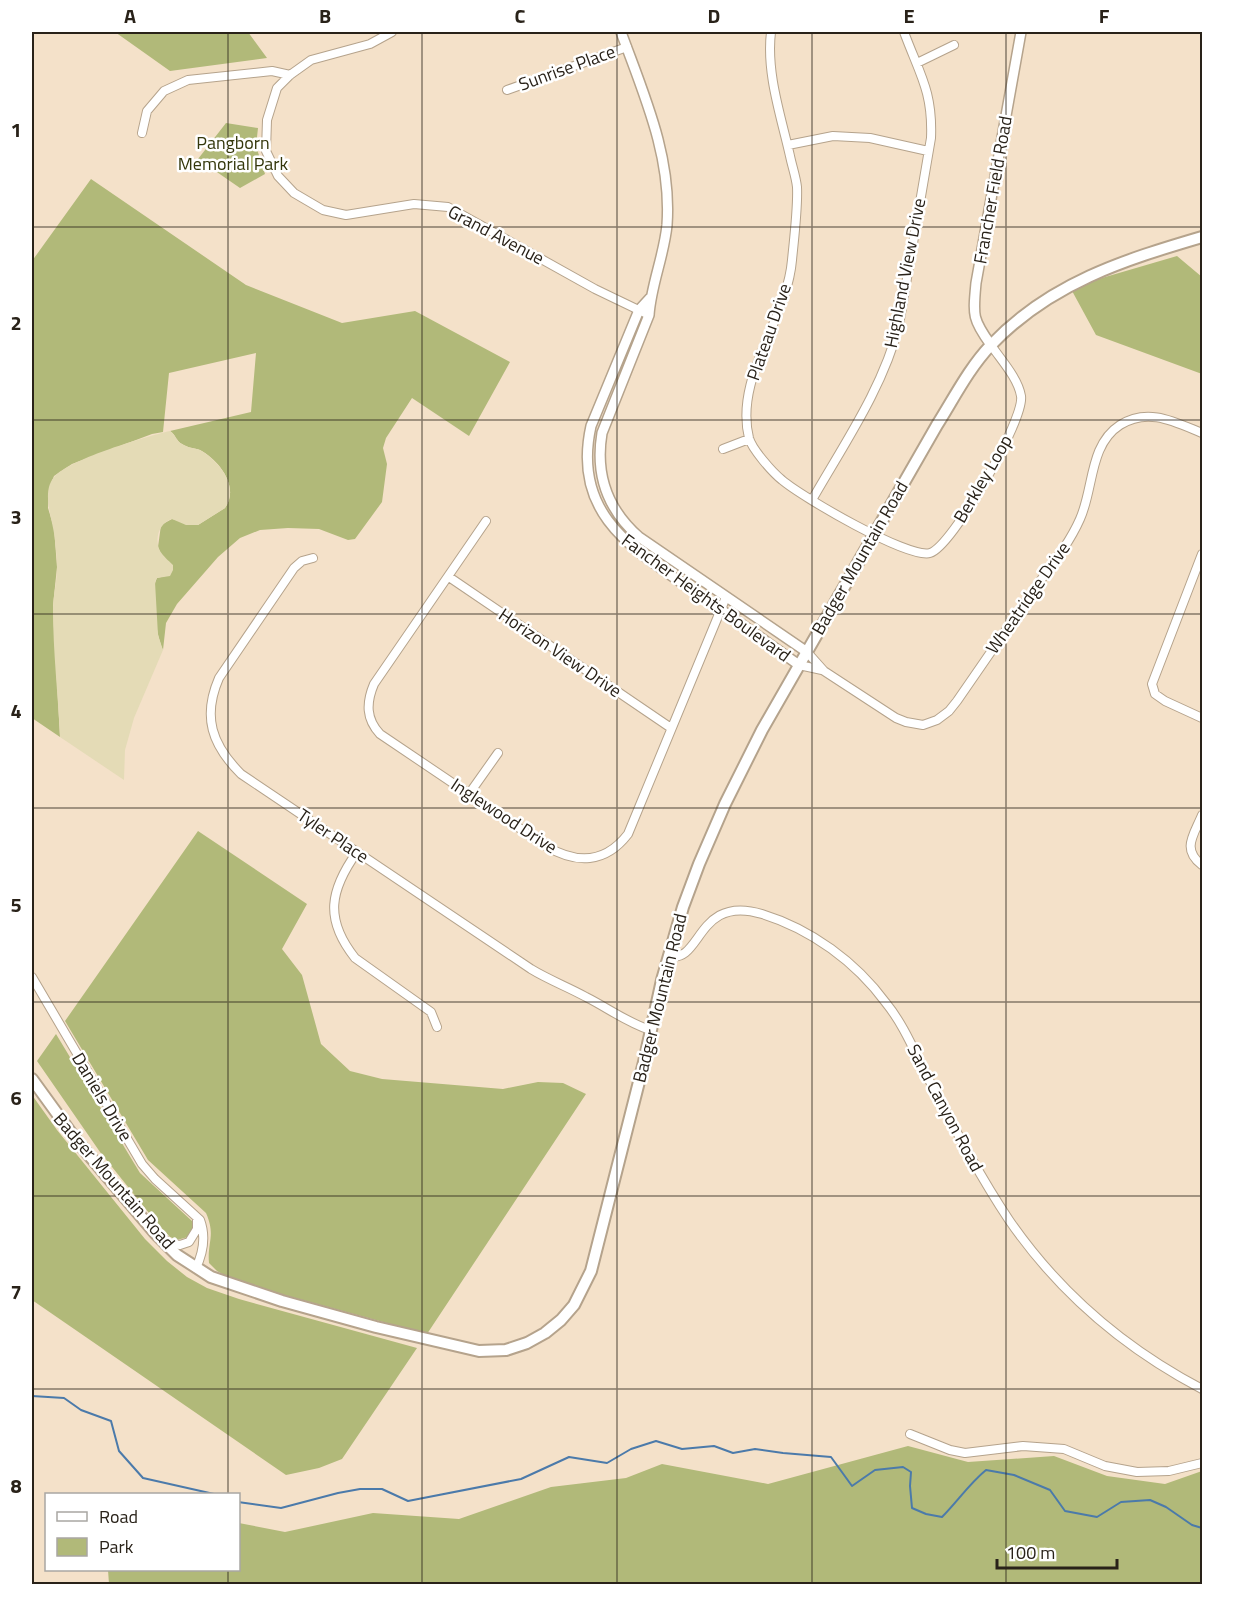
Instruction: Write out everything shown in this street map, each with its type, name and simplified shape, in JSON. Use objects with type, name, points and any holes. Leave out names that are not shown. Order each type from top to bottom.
[{"type":"main road","name":"Badger Mountain Road","points":[[32,1079],[76,1141],[165,1243],[177,1255],[196,1268],[227,1283],[272,1298],[479,1352],[506,1350],[527,1343],[545,1333],[574,1305],[591,1270],[669,956],[695,875],[725,804],[762,730],[937,425],[990,345],[1037,305],[1067,286],[1133,257],[1203,237]]},
{"type":"street","name":"Grand Avenue","points":[[392,32],[370,44],[312,60],[290,75],[278,88],[267,120],[266,151],[278,176],[294,193],[323,210],[346,215],[414,204],[448,207],[596,289],[649,315]]},
{"type":"street","name":"Fancher Heights Boulevard","points":[[621,32],[662,147],[668,204],[667,228],[650,298],[649,315],[602,433],[599,450],[602,479],[611,505],[629,529],[807,652]]},
{"type":"street","name":"Plateau Drive","points":[[749,439],[747,402],[749,393],[756,367],[780,311],[792,262],[797,187],[771,64],[771,32]]},
{"type":"street","name":"Highland View Drive","points":[[812,500],[877,386],[894,346],[931,138],[927,88],[904,32]]},
{"type":"street","name":"Francher Field Road","points":[[990,345],[975,322],[976,283],[1022,32]]},
{"type":"street","points":[[917,63],[954,45]]},
{"type":"street","name":"Sunrise Place","points":[[507,90],[627,47]]},
{"type":"street","points":[[142,134],[147,111],[164,91],[188,80],[272,71],[290,75]]},
{"type":"street","points":[[788,145],[825,137],[852,137],[870,138],[928,151]]},
{"type":"street","name":"Fancher Heights Boulevard","points":[[650,298],[639,310],[591,426],[587,457],[593,491],[607,521],[631,547],[799,665]]},
{"type":"street","name":"Berkley Loop","points":[[875,534],[909,551],[925,554],[935,551],[944,545],[982,487],[1004,448],[1021,404],[1018,388],[990,345]]},
{"type":"street","name":"Wheatridge Drive","points":[[807,652],[824,670],[896,718],[923,725],[943,717],[957,701],[1068,542],[1085,508],[1098,451],[1110,434],[1127,421],[1148,416],[1169,419],[1200,432]]},
{"type":"street","points":[[723,449],[749,439],[765,463],[781,480],[812,500],[875,534]]},
{"type":"street","name":"Inglewood Drive","points":[[486,522],[374,684],[369,696],[368,708],[373,726],[380,734],[564,856],[586,859],[598,856],[615,847],[628,834],[726,597]]},
{"type":"street","points":[[1203,554],[1152,684],[1155,694],[1203,718]]},
{"type":"street","name":"Tyler Place","points":[[313,558],[302,561],[294,568],[219,678],[211,706],[212,729],[222,753],[241,774],[542,976],[588,998],[624,1020],[650,1030]]},
{"type":"street","name":"Horizon View Drive","points":[[449,577],[671,728]]},
{"type":"street","name":"Wheatridge Drive","points":[[799,665],[824,670]]},
{"type":"street","points":[[469,794],[498,753]]},
{"type":"street","points":[[1203,815],[1190,846],[1194,858],[1203,866]]},
{"type":"street","points":[[357,852],[339,878],[335,891],[335,916],[340,935],[355,957],[431,1012],[437,1027]]},
{"type":"street","name":"Sand Canyon Road","points":[[669,956],[677,958],[684,955],[708,923],[718,915],[739,911],[752,912],[783,922],[815,938],[837,954],[890,1008],[984,1181],[1015,1228],[1040,1260],[1089,1312],[1111,1331],[1146,1357],[1203,1389]]},
{"type":"street","name":"Daniels Drive","points":[[32,977],[138,1157],[156,1179],[200,1220],[203,1228],[203,1245],[196,1268]]},
{"type":"street","points":[[165,1243],[180,1245],[193,1238],[198,1223],[187,1207]]},
{"type":"street","points":[[910,1434],[950,1450],[966,1453],[1023,1446],[1064,1449],[1105,1466],[1137,1472],[1169,1471],[1203,1463]]},
{"type":"green space","points":[[115,32],[248,32],[267,58],[170,71]]},
{"type":"green space","name":"Pangborn Memorial Park","points":[[226,123],[258,128],[256,146],[265,174],[240,188],[198,159]]},
{"type":"green space","points":[[91,179],[246,285],[342,323],[415,311],[510,362],[469,436],[412,398],[386,438],[383,448],[387,464],[382,502],[355,539],[348,540],[319,529],[288,528],[260,530],[240,538],[218,557],[177,604],[166,623],[163,650],[158,635],[154,603],[157,578],[170,575],[158,547],[161,525],[172,519],[198,525],[225,508],[230,491],[225,475],[214,460],[200,450],[180,443],[170,431],[251,412],[256,353],[169,373],[163,432],[72,464],[54,476],[49,489],[48,508],[54,528],[57,567],[53,606],[60,737],[32,718],[32,261]]},
{"type":"green space","points":[[1177,256],[1202,277],[1202,374],[1096,335],[1071,289]]},
{"type":"green space","points":[[198,831],[307,904],[282,949],[302,975],[321,1044],[350,1071],[382,1079],[503,1089],[538,1082],[563,1083],[586,1094],[427,1334],[273,1292],[217,1271],[209,1263],[211,1233],[206,1213],[148,1160],[65,1021]]},
{"type":"green space","points":[[56,1034],[140,1173],[192,1221],[193,1228],[188,1237],[177,1240],[170,1237],[157,1223],[100,1152],[37,1061]]},
{"type":"green space","points":[[32,1095],[57,1130],[145,1239],[187,1277],[207,1288],[239,1299],[417,1348],[342,1459],[319,1468],[286,1475],[32,1300]]},
{"type":"green space","points":[[908,1446],[968,1462],[1054,1456],[1107,1476],[1165,1484],[1202,1471],[1202,1584],[109,1584],[108,1571],[240,1571],[240,1523],[285,1532],[373,1513],[459,1519],[551,1487],[626,1478],[662,1464],[768,1484]]},
{"type":"sand","points":[[170,431],[180,443],[200,450],[220,468],[229,483],[229,500],[225,508],[198,525],[186,525],[172,519],[164,524],[159,532],[160,551],[173,565],[170,576],[157,578],[155,582],[158,635],[163,650],[134,718],[125,750],[124,780],[60,737],[53,625],[57,561],[48,498],[49,489],[56,475],[65,468],[127,443]]},
{"type":"waterway","points":[[32,1396],[64,1398],[81,1410],[111,1421],[119,1451],[143,1478],[210,1493]]},
{"type":"waterway","points":[[240,1502],[281,1508],[360,1489],[382,1489],[408,1501],[521,1479],[569,1457],[607,1463],[631,1449],[656,1441],[682,1449],[714,1446],[733,1453],[755,1449],[831,1457],[852,1486],[875,1470],[903,1467],[911,1472],[912,1508],[942,1517],[986,1470],[1014,1475],[1050,1490],[1065,1511],[1097,1517],[1121,1502],[1150,1500],[1166,1507],[1192,1525],[1202,1528]]}]
